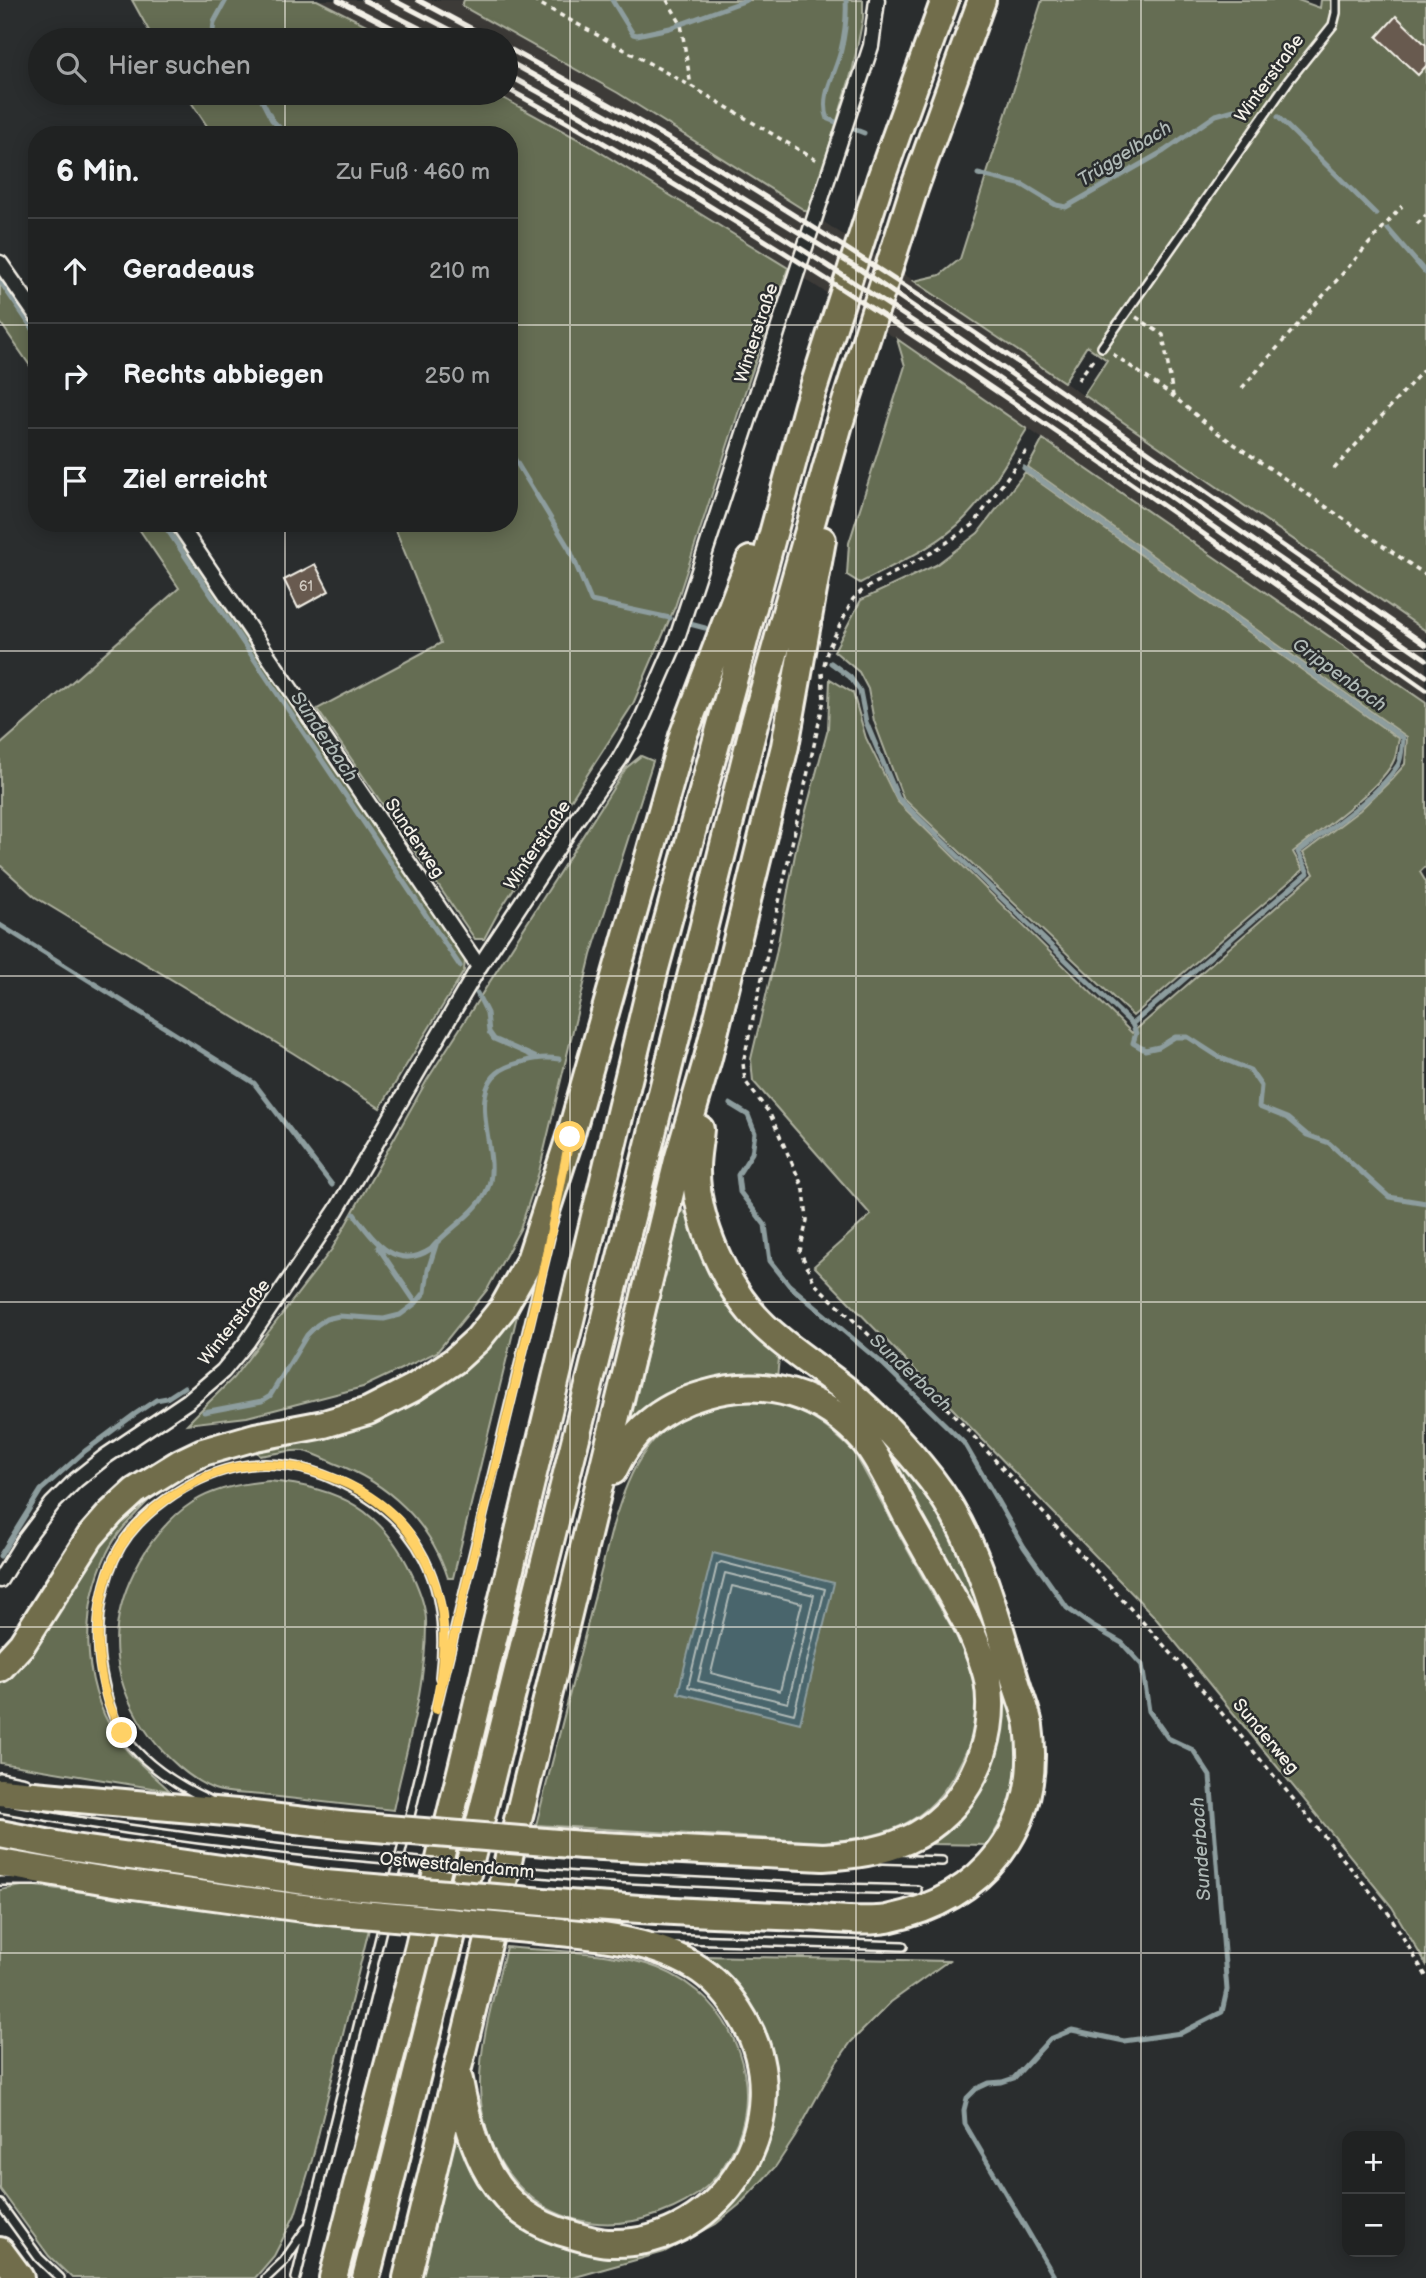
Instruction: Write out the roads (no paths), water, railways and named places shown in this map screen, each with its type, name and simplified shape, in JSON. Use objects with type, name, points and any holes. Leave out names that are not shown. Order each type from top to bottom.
[{"type":"highway","points":[[333,2278],[422,1933],[655,968],[808,405],[881,178],[945,0]]},
{"type":"highway","points":[[366,2278],[754,725],[839,424],[914,189],[982,0]]},
{"type":"highway","points":[[0,1668],[22,1644],[90,1537],[111,1513],[155,1478],[203,1452],[254,1437],[324,1424],[368,1410],[413,1388],[454,1361],[478,1339],[503,1308],[530,1260],[570,1137],[683,736],[808,405]]},
{"type":"highway","points":[[407,2278],[678,1160],[708,1058],[785,746],[828,509],[839,424]]},
{"type":"highway","name":"Ostwestfalendamm","points":[[0,1834],[67,1847],[325,1884],[568,1904],[755,1915],[884,1919],[927,1907],[951,1896],[982,1874],[1006,1845],[1027,1800],[1031,1762],[1028,1724],[987,1590],[964,1532],[934,1482],[895,1436],[847,1392],[762,1324],[739,1298],[718,1261],[702,1214],[695,1169],[708,1058]]},
{"type":"highway","points":[[0,1792],[237,1813],[338,1825],[582,1845],[823,1857],[858,1854],[907,1840],[933,1825],[971,1781],[987,1737],[990,1705],[988,1680],[981,1655],[968,1625],[867,1445],[841,1420],[817,1403],[762,1386],[716,1391],[682,1401],[658,1414],[633,1436],[620,1457],[590,1528]]},
{"type":"highway","points":[[0,1863],[126,1884],[317,1910],[571,1933],[657,1949],[694,1966],[714,1981],[733,2002],[759,2055],[764,2091],[761,2123],[741,2172],[701,2215],[672,2231],[644,2239],[611,2243],[581,2238],[550,2228],[522,2211],[502,2194],[483,2165],[474,2144],[466,2118],[457,2068]]},
{"type":"highway","points":[[0,2251],[20,2278]]},
{"type":"street","name":"Winterstraße","points":[[0,1580],[24,1541],[52,1504],[76,1480],[188,1401],[223,1371],[247,1342],[336,1211],[479,967],[619,760],[658,685],[680,628],[871,47],[877,0]]},
{"type":"street","points":[[0,262],[28,303]]},
{"type":"street","name":"Sunderweg","points":[[184,532],[479,967]]},
{"type":"lane","name":"Winterstraße","points":[[1102,347],[1289,80],[1333,25],[1336,0]]},
{"type":"lane","points":[[554,1219],[570,1137]]},
{"type":"lane","points":[[296,2278],[551,1232]]},
{"type":"lane","points":[[237,1813],[173,1781],[146,1759],[122,1733],[107,1699],[100,1662],[99,1627],[103,1596],[114,1558],[135,1528],[182,1488],[238,1467],[296,1466],[351,1487],[378,1503],[401,1523],[418,1548],[433,1579],[443,1623],[436,1709]]},
{"type":"lane","points":[[0,1777],[36,1784]]},
{"type":"lane","points":[[61,1788],[237,1813]]},
{"type":"lane","name":"Ostwestfalendamm","points":[[0,1808],[232,1844],[575,1876],[917,1890]]},
{"type":"lane","points":[[823,1857],[942,1861]]},
{"type":"lane","points":[[0,1881],[42,1882]]},
{"type":"lane","points":[[73,1885],[126,1884]]},
{"type":"lane","points":[[571,1933],[903,1946]]},
{"type":"lane","points":[[0,2204],[39,2258],[60,2278]]},
{"type":"lane","points":[[266,2278],[284,2261],[310,2222]]},
{"type":"water","points":[[713,1553],[834,1583],[800,1723],[678,1693]]},
{"type":"waterway","name":"Grippenbach","points":[[213,28],[226,0]]},
{"type":"waterway","points":[[612,0],[633,34],[637,35],[670,28],[747,0]]},
{"type":"waterway","name":"Trüggelbach","points":[[846,0],[844,37],[827,93],[826,110],[828,119],[864,133]]},
{"type":"waterway","name":"Grippenbach","points":[[264,105],[278,126]]},
{"type":"waterway","name":"Trüggelbach","points":[[978,174],[1023,185],[1056,205],[1066,207],[1164,151],[1216,115],[1234,110],[1248,112]]},
{"type":"waterway","name":"Trüggelbach","points":[[1278,117],[1376,214]]},
{"type":"waterway","name":"Trüggelbach","points":[[1388,229],[1426,273]]},
{"type":"waterway","name":"Sunderbach","points":[[0,281],[28,322]]},
{"type":"waterway","name":"Grippenbach","points":[[518,465],[570,550],[591,601],[670,618]]},
{"type":"waterway","name":"Grippenbach","points":[[1024,468],[1403,738],[1399,762],[1378,789],[1298,852],[1308,873],[1132,1024]]},
{"type":"waterway","name":"Sunderbach","points":[[169,532],[460,966]]},
{"type":"waterway","points":[[690,624],[705,628]]},
{"type":"waterway","name":"Grippenbach","points":[[831,663],[850,677],[860,691],[866,722],[898,798],[1132,1024],[1136,1033],[1133,1043],[1145,1050],[1159,1047],[1175,1037],[1188,1037],[1219,1057],[1250,1070],[1261,1086],[1259,1107],[1287,1118],[1307,1135],[1329,1143],[1389,1197],[1426,1203]]},
{"type":"waterway","name":"Sunderbach","points":[[0,925],[254,1083],[332,1185]]},
{"type":"waterway","name":"Sunderbach","points":[[477,993],[487,1013],[489,1032],[494,1039],[535,1057]]},
{"type":"waterway","name":"Sunderbach","points":[[354,1214],[377,1242],[396,1255],[418,1255],[431,1249],[481,1201],[490,1181],[491,1166],[485,1116],[488,1085],[497,1073],[512,1065],[540,1058],[559,1059]]},
{"type":"waterway","name":"Sunderbach","points":[[730,1104],[748,1115],[755,1133],[752,1153],[738,1175],[740,1192],[765,1225],[770,1261],[789,1285],[883,1364],[964,1443],[1024,1547],[1067,1608],[1122,1643],[1142,1665],[1149,1711],[1168,1738],[1193,1750],[1210,1776],[1227,1990],[1222,2012],[1181,2033],[1124,2041],[1072,2030],[1050,2039],[1014,2078],[989,2083],[976,2089],[967,2098],[965,2124],[1055,2278]]},
{"type":"waterway","points":[[204,1412],[262,1401],[270,1396],[307,1335],[326,1319],[339,1316],[384,1319],[400,1315],[425,1292],[436,1245]]},
{"type":"waterway","points":[[378,1247],[416,1303]]},
{"type":"waterway","points":[[0,1556],[41,1490],[85,1451],[135,1414],[156,1400],[167,1398],[184,1387]]},
{"type":"railway","points":[[338,0],[393,28]]},
{"type":"railway","points":[[364,0],[419,28]]},
{"type":"railway","points":[[393,0],[447,28]]},
{"type":"railway","points":[[418,0],[470,28]]},
{"type":"railway","points":[[518,54],[745,184],[860,257],[1023,366],[1426,645]]},
{"type":"railway","points":[[518,67],[606,115],[859,269],[1426,659]]},
{"type":"railway","points":[[518,81],[626,141],[859,286],[1088,439],[1426,676]]},
{"type":"railway","points":[[518,95],[626,156],[859,300],[1088,454],[1426,690]]}]
